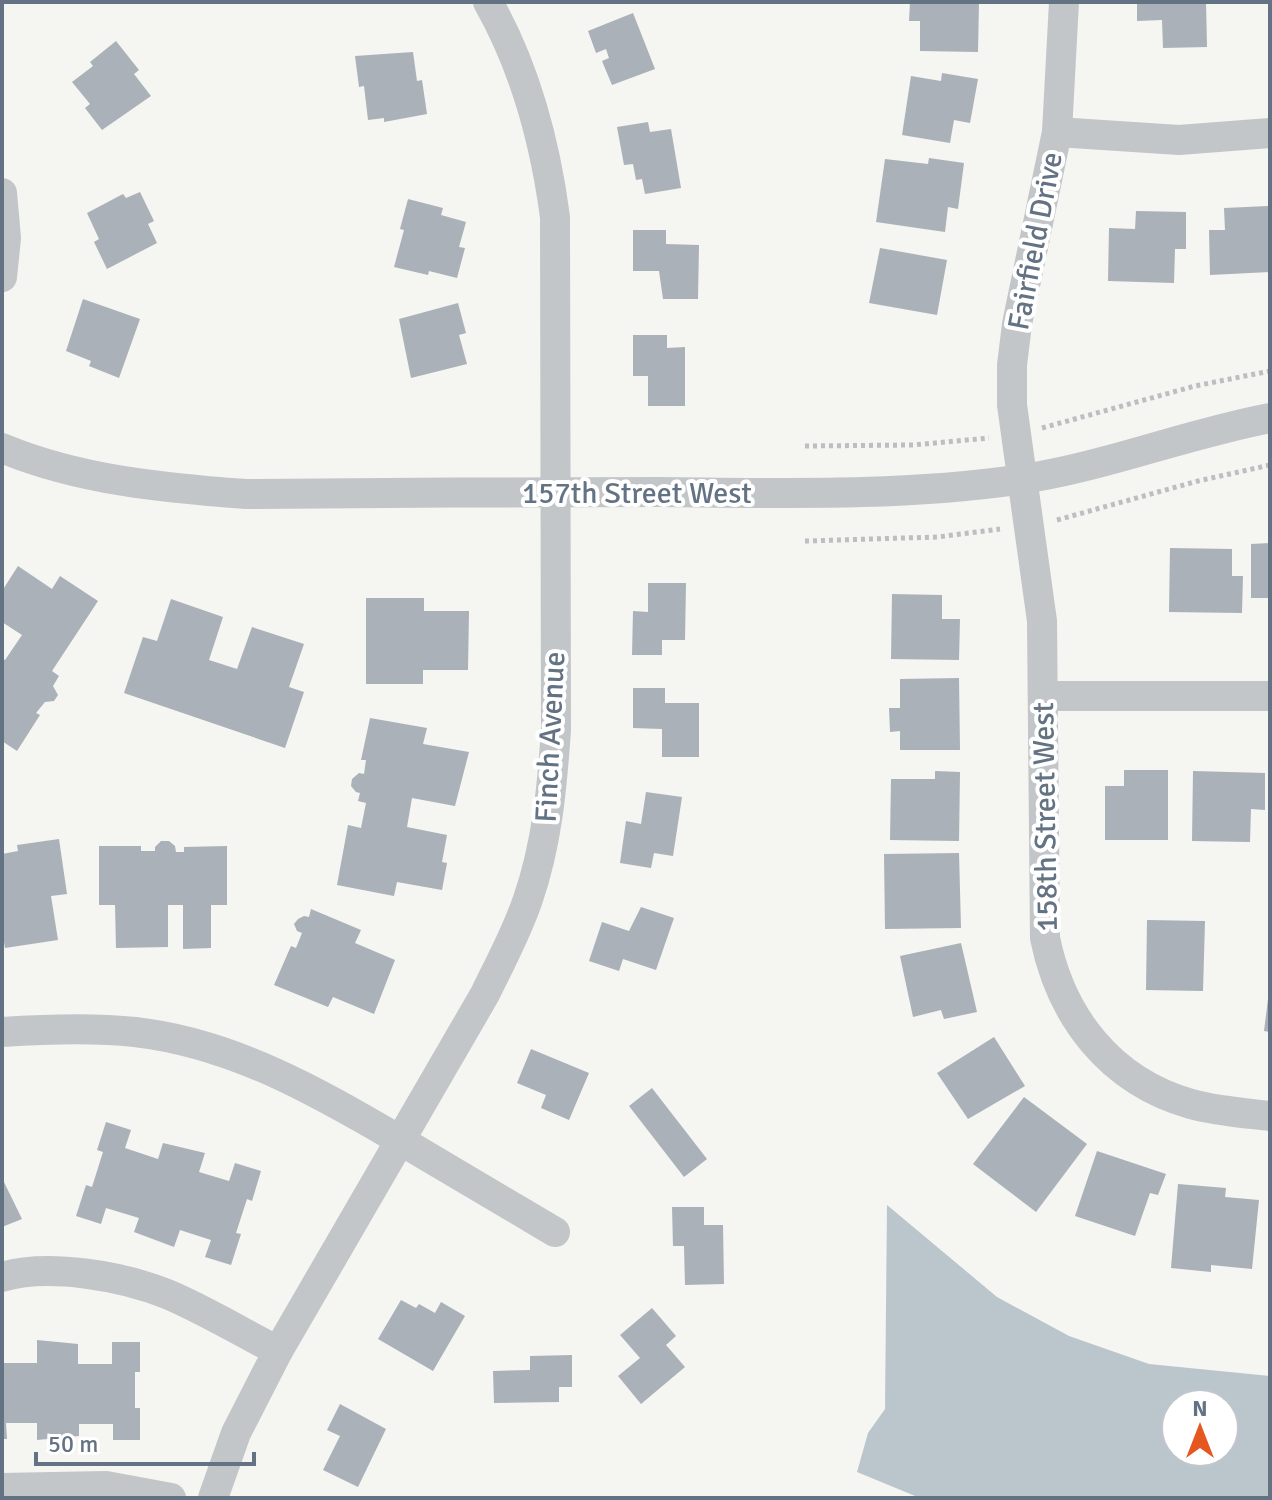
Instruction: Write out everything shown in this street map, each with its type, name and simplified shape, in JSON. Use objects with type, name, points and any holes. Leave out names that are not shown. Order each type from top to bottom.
[{"type":"street","name":"Finch Avenue","points":[[213,1498],[236,1433],[278,1351],[496,971],[519,924],[539,863],[551,804],[556,730],[555,217],[549,172],[528,91],[512,47],[488,2]]},
{"type":"street","name":"Fairfield Drive","points":[[1022,479],[1012,405],[1012,365],[1017,324],[1057,132],[1064,2]]},
{"type":"street","points":[[1057,132],[1179,140],[1270,133]]},
{"type":"street","points":[[2,193],[6,238],[2,277]]},
{"type":"street","name":"157th Street West","points":[[2,448],[99,477],[170,488],[246,494],[805,493],[916,490],[1022,479],[1270,418]]},
{"type":"street","name":"158th Street West","points":[[1022,479],[1039,583],[1045,938],[1054,976],[1070,1012],[1102,1053],[1144,1085],[1193,1105],[1270,1116]]},
{"type":"street","points":[[1043,696],[1270,696]]},
{"type":"street","points":[[2,1032],[62,1028],[137,1032],[200,1045],[270,1069],[330,1099],[555,1232]]},
{"type":"street","points":[[2,1277],[53,1270],[120,1281],[166,1294],[278,1351]]},
{"type":"street","points":[[2,1488],[106,1486],[171,1498]]},
{"type":"path","points":[[1044,427],[1195,386],[1270,371]]},
{"type":"path","points":[[805,446],[913,445],[981,439]]},
{"type":"path","points":[[1054,521],[1198,481],[1270,465]]},
{"type":"path","points":[[805,541],[938,537],[1005,529]]},
{"type":"shaded area","points":[[887,1205],[997,1297],[1069,1336],[1149,1364],[1270,1376],[1270,1498],[920,1498],[857,1472],[868,1433],[885,1409]]},
{"type":"building","points":[[910,2],[979,2],[978,52],[920,51],[920,21],[909,21]]},
{"type":"building","points":[[1137,2],[1206,2],[1207,47],[1163,48],[1162,20],[1137,21]]},
{"type":"building","points":[[633,13],[655,69],[612,85],[602,61],[609,58],[606,49],[596,53],[588,31]]},
{"type":"building","points":[[116,41],[139,70],[134,74],[151,96],[102,130],[85,108],[90,104],[72,82],[93,66],[90,62]]},
{"type":"building","points":[[413,52],[417,81],[422,80],[427,114],[384,122],[384,118],[368,120],[364,86],[359,87],[355,56]]},
{"type":"building","points":[[942,73],[978,79],[970,123],[954,120],[950,143],[902,135],[911,76],[941,81]]},
{"type":"building","points":[[648,122],[650,132],[671,129],[681,188],[645,194],[642,179],[636,180],[633,164],[624,165],[617,127]]},
{"type":"building","points":[[929,158],[964,163],[958,209],[948,207],[945,232],[876,222],[885,159],[928,164]]},
{"type":"building","points":[[140,192],[154,221],[148,224],[157,243],[107,269],[94,242],[99,239],[87,213],[123,194],[126,198]]},
{"type":"building","points":[[408,199],[443,208],[441,215],[466,222],[459,247],[465,248],[457,278],[394,267]]},
{"type":"building","points":[[1268,206],[1270,272],[1210,275],[1209,230],[1225,230],[1224,208]]},
{"type":"building","points":[[1136,211],[1186,212],[1186,249],[1175,249],[1174,283],[1108,281],[1109,228],[1135,229]]},
{"type":"building","points":[[633,230],[666,230],[666,244],[699,245],[698,299],[663,299],[659,271],[633,271]]},
{"type":"building","points":[[880,248],[947,260],[937,315],[869,303]]},
{"type":"building","points":[[83,299],[140,319],[119,378],[89,366],[91,361],[66,351]]},
{"type":"building","points":[[458,303],[466,333],[459,335],[467,364],[411,378],[399,319]]},
{"type":"building","points":[[633,335],[667,335],[667,348],[685,347],[685,406],[648,406],[648,376],[633,376]]},
{"type":"building","points":[[1270,543],[1270,598],[1251,598],[1251,544]]},
{"type":"building","points":[[1170,548],[1232,549],[1232,576],[1243,576],[1242,613],[1169,612]]},
{"type":"building","points":[[18,566],[52,589],[60,576],[98,601],[52,671],[59,676],[53,686],[58,695],[54,701],[45,702],[36,713],[40,715],[17,751],[2,741],[2,658],[5,660],[22,635],[2,622],[2,591]]},
{"type":"building","points":[[648,583],[686,583],[685,640],[662,640],[662,655],[632,655],[633,611],[648,612]]},
{"type":"building","points":[[892,594],[942,595],[942,619],[960,619],[959,660],[891,659]]},
{"type":"building","points":[[366,598],[424,598],[424,611],[469,611],[468,670],[423,670],[423,684],[366,684]]},
{"type":"building","points":[[171,599],[223,617],[209,660],[237,669],[252,627],[304,644],[289,687],[304,692],[285,748],[124,693],[143,637],[157,641]]},
{"type":"building","points":[[959,678],[960,750],[900,750],[900,731],[890,732],[889,708],[900,708],[900,679]]},
{"type":"building","points":[[633,688],[665,688],[665,703],[699,703],[699,757],[662,757],[662,729],[633,728]]},
{"type":"building","points":[[370,718],[427,728],[423,744],[469,752],[455,806],[412,798],[407,827],[447,835],[442,862],[447,863],[442,890],[397,882],[394,896],[337,885],[348,825],[361,828],[366,803],[358,801],[360,793],[351,786],[352,779],[359,773],[364,774],[366,760],[361,760]]},
{"type":"building","points":[[1124,770],[1168,770],[1168,840],[1105,840],[1105,786],[1124,786]]},
{"type":"building","points":[[935,771],[960,772],[959,841],[890,840],[891,779],[935,779]]},
{"type":"building","points":[[1193,771],[1265,773],[1265,810],[1251,809],[1250,842],[1192,841]]},
{"type":"building","points":[[646,792],[682,797],[673,856],[654,853],[651,868],[620,863],[626,821],[641,824]]},
{"type":"building","points":[[59,839],[67,894],[51,896],[58,940],[5,948],[2,930],[2,854],[18,851],[17,845]]},
{"type":"building","points":[[161,841],[169,841],[176,852],[184,852],[184,847],[227,846],[227,905],[211,905],[211,948],[183,949],[183,905],[168,905],[168,947],[116,948],[115,905],[99,905],[99,846],[141,846],[141,851],[155,851]]},
{"type":"building","points":[[959,853],[961,928],[885,929],[884,854]]},
{"type":"building","points":[[641,907],[674,918],[656,970],[623,959],[619,971],[589,961],[602,922],[629,931]]},
{"type":"building","points":[[311,909],[361,930],[355,943],[395,960],[374,1014],[333,997],[328,1007],[274,985],[291,946],[296,948],[302,933],[297,931],[294,924],[304,916],[309,917]]},
{"type":"building","points":[[1147,920],[1205,921],[1203,991],[1146,990]]},
{"type":"building","points":[[961,943],[977,1012],[944,1019],[941,1010],[913,1017],[900,956]]},
{"type":"building","points":[[1270,999],[1270,1032],[1264,1031]]},
{"type":"building","points":[[994,1037],[1025,1086],[968,1119],[937,1073]]},
{"type":"building","points":[[531,1049],[589,1073],[569,1120],[541,1108],[546,1095],[517,1083]]},
{"type":"building","points":[[652,1088],[707,1159],[684,1177],[629,1106]]},
{"type":"building","points":[[1024,1097],[1087,1144],[1036,1212],[973,1164]]},
{"type":"building","points":[[106,1122],[131,1130],[125,1148],[158,1159],[163,1143],[205,1153],[199,1172],[229,1181],[235,1163],[261,1171],[252,1201],[247,1199],[236,1233],[241,1234],[231,1265],[205,1257],[211,1240],[180,1230],[174,1247],[134,1232],[139,1218],[106,1208],[101,1224],[76,1216],[86,1185],[92,1187],[103,1152],[97,1150]]},
{"type":"building","points":[[1097,1151],[1166,1174],[1158,1195],[1150,1193],[1135,1236],[1075,1216]]},
{"type":"building","points":[[2,1178],[22,1219],[2,1227]]},
{"type":"building","points":[[1178,1184],[1226,1188],[1225,1197],[1259,1200],[1252,1269],[1211,1265],[1211,1272],[1171,1268]]},
{"type":"building","points":[[672,1207],[704,1207],[704,1225],[723,1225],[724,1284],[685,1285],[684,1246],[673,1246]]},
{"type":"building","points":[[401,1300],[416,1308],[419,1304],[435,1313],[441,1302],[465,1316],[433,1371],[378,1339]]},
{"type":"building","points":[[652,1308],[676,1336],[666,1345],[685,1367],[641,1404],[618,1376],[640,1358],[620,1335]]},
{"type":"building","points":[[37,1340],[78,1344],[78,1364],[112,1364],[112,1342],[140,1342],[140,1372],[135,1372],[135,1408],[140,1408],[140,1440],[113,1440],[113,1424],[79,1424],[79,1436],[37,1440],[37,1423],[6,1423],[7,1439],[2,1439],[2,1363],[37,1363]]},
{"type":"building","points":[[572,1355],[572,1387],[559,1387],[559,1402],[494,1403],[493,1371],[530,1370],[530,1356]]},
{"type":"building","points":[[340,1404],[386,1429],[358,1487],[323,1470],[340,1436],[327,1430]]}]
